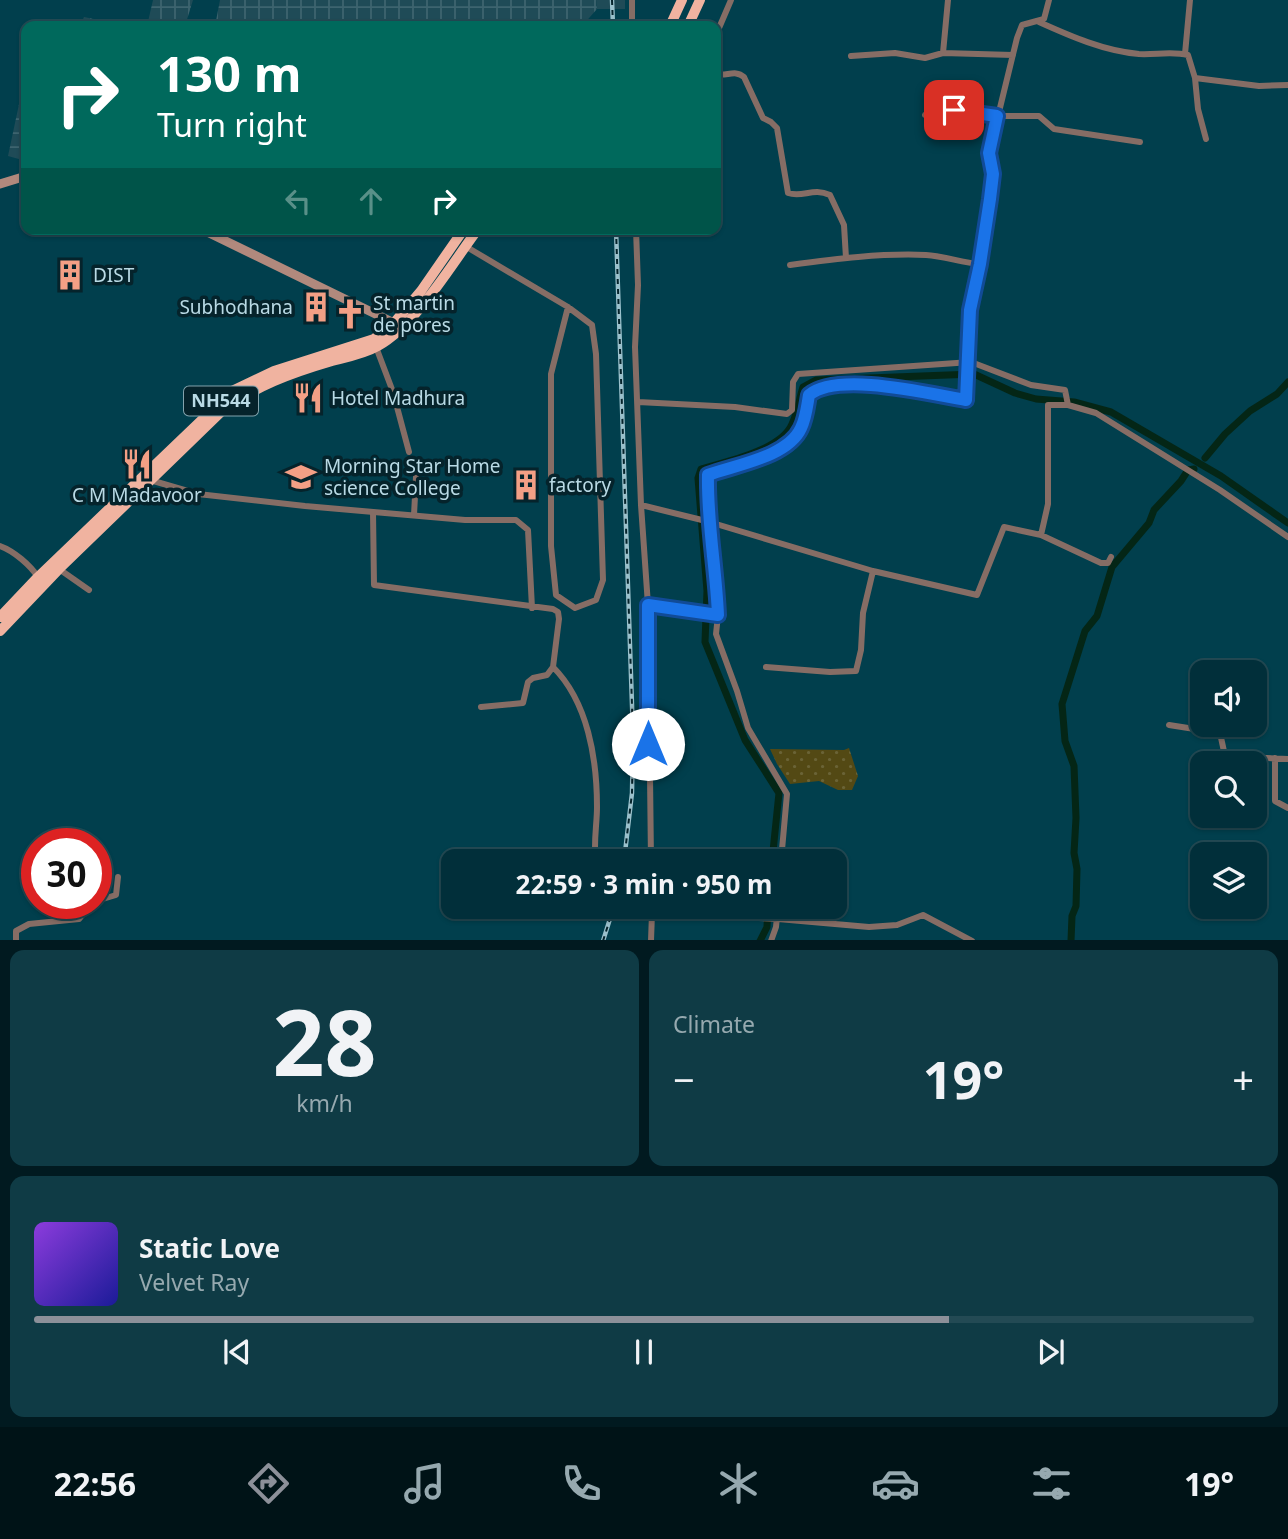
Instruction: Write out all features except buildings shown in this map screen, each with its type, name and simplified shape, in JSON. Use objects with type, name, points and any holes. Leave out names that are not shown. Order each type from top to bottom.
[{"type":"highway","points":[[672,21],[682,0]]},
{"type":"highway","points":[[690,21],[700,0]]},
{"type":"highway","name":"NH544","points":[[0,617],[38,577],[232,391],[274,370],[374,339],[396,328],[460,235]]},
{"type":"highway","name":"NH544","points":[[0,631],[59,569],[221,412],[256,388],[376,347],[418,311],[473,235]]},
{"type":"main road","points":[[0,184],[21,178]]},
{"type":"main road","points":[[213,235],[396,328]]},
{"type":"street","points":[[632,0],[632,21]]},
{"type":"street","points":[[721,22],[730,0]]},
{"type":"street","points":[[943,53],[948,0]]},
{"type":"street","points":[[1039,22],[1047,14],[1049,0]]},
{"type":"street","points":[[1185,54],[1190,0]]},
{"type":"street","points":[[782,849],[788,794],[753,739],[716,635],[716,570],[708,522],[708,475],[748,463],[792,442],[802,425],[809,395],[814,391],[839,384],[860,383],[966,400],[970,310],[980,264],[993,174],[989,153],[1021,26],[1039,22],[1072,37],[1139,54],[1185,54],[1190,58],[1195,78],[1198,109],[1206,139]]},
{"type":"street","points":[[851,56],[895,53],[932,58],[943,53],[1013,55]]},
{"type":"street","points":[[721,76],[735,72],[744,77],[762,118],[777,128],[788,193],[793,195],[817,190],[830,195],[844,226],[846,258]]},
{"type":"street","points":[[1195,78],[1259,86],[1288,85]]},
{"type":"street","points":[[925,115],[945,118],[951,111],[958,110],[997,116],[1039,116],[1054,129],[1140,142]]},
{"type":"street","points":[[636,235],[638,285],[635,347],[648,605],[651,849]]},
{"type":"street","points":[[465,246],[568,307],[592,325],[596,354],[603,580],[596,600],[575,608],[556,596],[551,546],[551,374],[568,307]]},
{"type":"street","points":[[790,265],[846,258],[929,255],[980,264]]},
{"type":"street","points":[[376,347],[393,392],[408,452]]},
{"type":"street","points":[[638,402],[735,407],[787,414],[792,410],[793,382],[798,374],[968,363],[987,366],[1031,385],[1066,390],[1067,401]]},
{"type":"street","points":[[1041,535],[1048,504],[1048,405],[1067,401],[1096,413],[1288,537]]},
{"type":"street","points":[[414,515],[416,477]]},
{"type":"street","points":[[150,480],[198,494],[465,520],[516,520],[528,530],[532,608]]},
{"type":"street","points":[[641,505],[873,571],[977,595],[1004,527],[1041,535],[1101,563],[1108,563],[1111,557]]},
{"type":"street","points":[[373,512],[374,585],[553,609],[558,612],[553,667],[547,675],[528,682],[523,703],[481,707]]},
{"type":"street","points":[[0,546],[31,566],[38,577]]},
{"type":"street","points":[[59,569],[89,590]]},
{"type":"street","points":[[766,667],[856,671],[861,650],[863,613],[873,571]]},
{"type":"street","points":[[648,605],[718,615]]},
{"type":"street","points":[[553,667],[571,689],[585,722],[597,791],[596,849]]},
{"type":"street","points":[[1168,725],[1220,733],[1225,756],[1288,759]]},
{"type":"street","points":[[1275,758],[1275,802],[1288,808]]},
{"type":"street","points":[[112,896],[116,895],[118,877]]},
{"type":"street","points":[[771,940],[778,919],[884,927],[923,915],[972,940]]},
{"type":"street","points":[[16,940],[16,931],[29,924],[79,919]]},
{"type":"street","points":[[651,940],[652,919]]},
{"type":"shaded area","points":[[153,0],[193,0],[187,21],[148,21]]},
{"type":"shaded area","points":[[220,0],[596,0],[597,9],[586,21],[216,21]]},
{"type":"shaded area","points":[[596,0],[625,0],[625,9],[597,9]]},
{"type":"shaded area","points":[[84,17],[104,21],[82,21]]},
{"type":"shaded area","points":[[21,95],[21,160],[8,156]]},
{"type":"shaded area","points":[[849,748],[858,776],[852,790],[838,790],[819,781],[790,784],[770,749],[844,750]]},
{"type":"waterway","points":[[773,849],[779,793],[745,740],[705,642],[707,591],[698,478],[701,469],[752,454],[777,441],[792,424],[803,387],[816,380],[974,374],[1015,393],[1036,399],[1074,402],[1111,412],[1221,476],[1288,523]]},
{"type":"waterway","points":[[1205,458],[1225,434],[1250,411],[1277,394],[1288,382]]},
{"type":"waterway","points":[[1071,940],[1072,916],[1076,906],[1076,818],[1074,766],[1065,741],[1062,704],[1085,631],[1097,616],[1112,567],[1149,523],[1154,510],[1188,470],[1194,469]]},
{"type":"waterway","points":[[760,940],[767,927],[767,919]]},
{"type":"railway","points":[[612,0],[613,21]]},
{"type":"railway","points":[[616,235],[633,735],[632,793],[625,849]]},
{"type":"railway","points":[[603,940],[610,919]]},
{"type":"place","name":"DIST","points":[[70,275]]},
{"type":"place","name":"Subhodhana","points":[[316,307]]},
{"type":"place","name":"St martin de pores","points":[[350,314]]},
{"type":"place","name":"Hotel Madhura","points":[[308,398]]},
{"type":"place","name":"C M Madavoor","points":[[137,464]]},
{"type":"place","name":"Morning Star Home science College","points":[[301,477]]},
{"type":"place","name":"factory","points":[[526,485]]},
{"type":"route","points":[[648,744],[648,605],[718,615],[716,570],[709,522],[708,475],[748,463],[792,442],[802,425],[809,395],[814,391],[839,384],[860,383],[966,400],[970,310],[990,199],[993,170],[989,153],[997,116],[954,110]]}]
